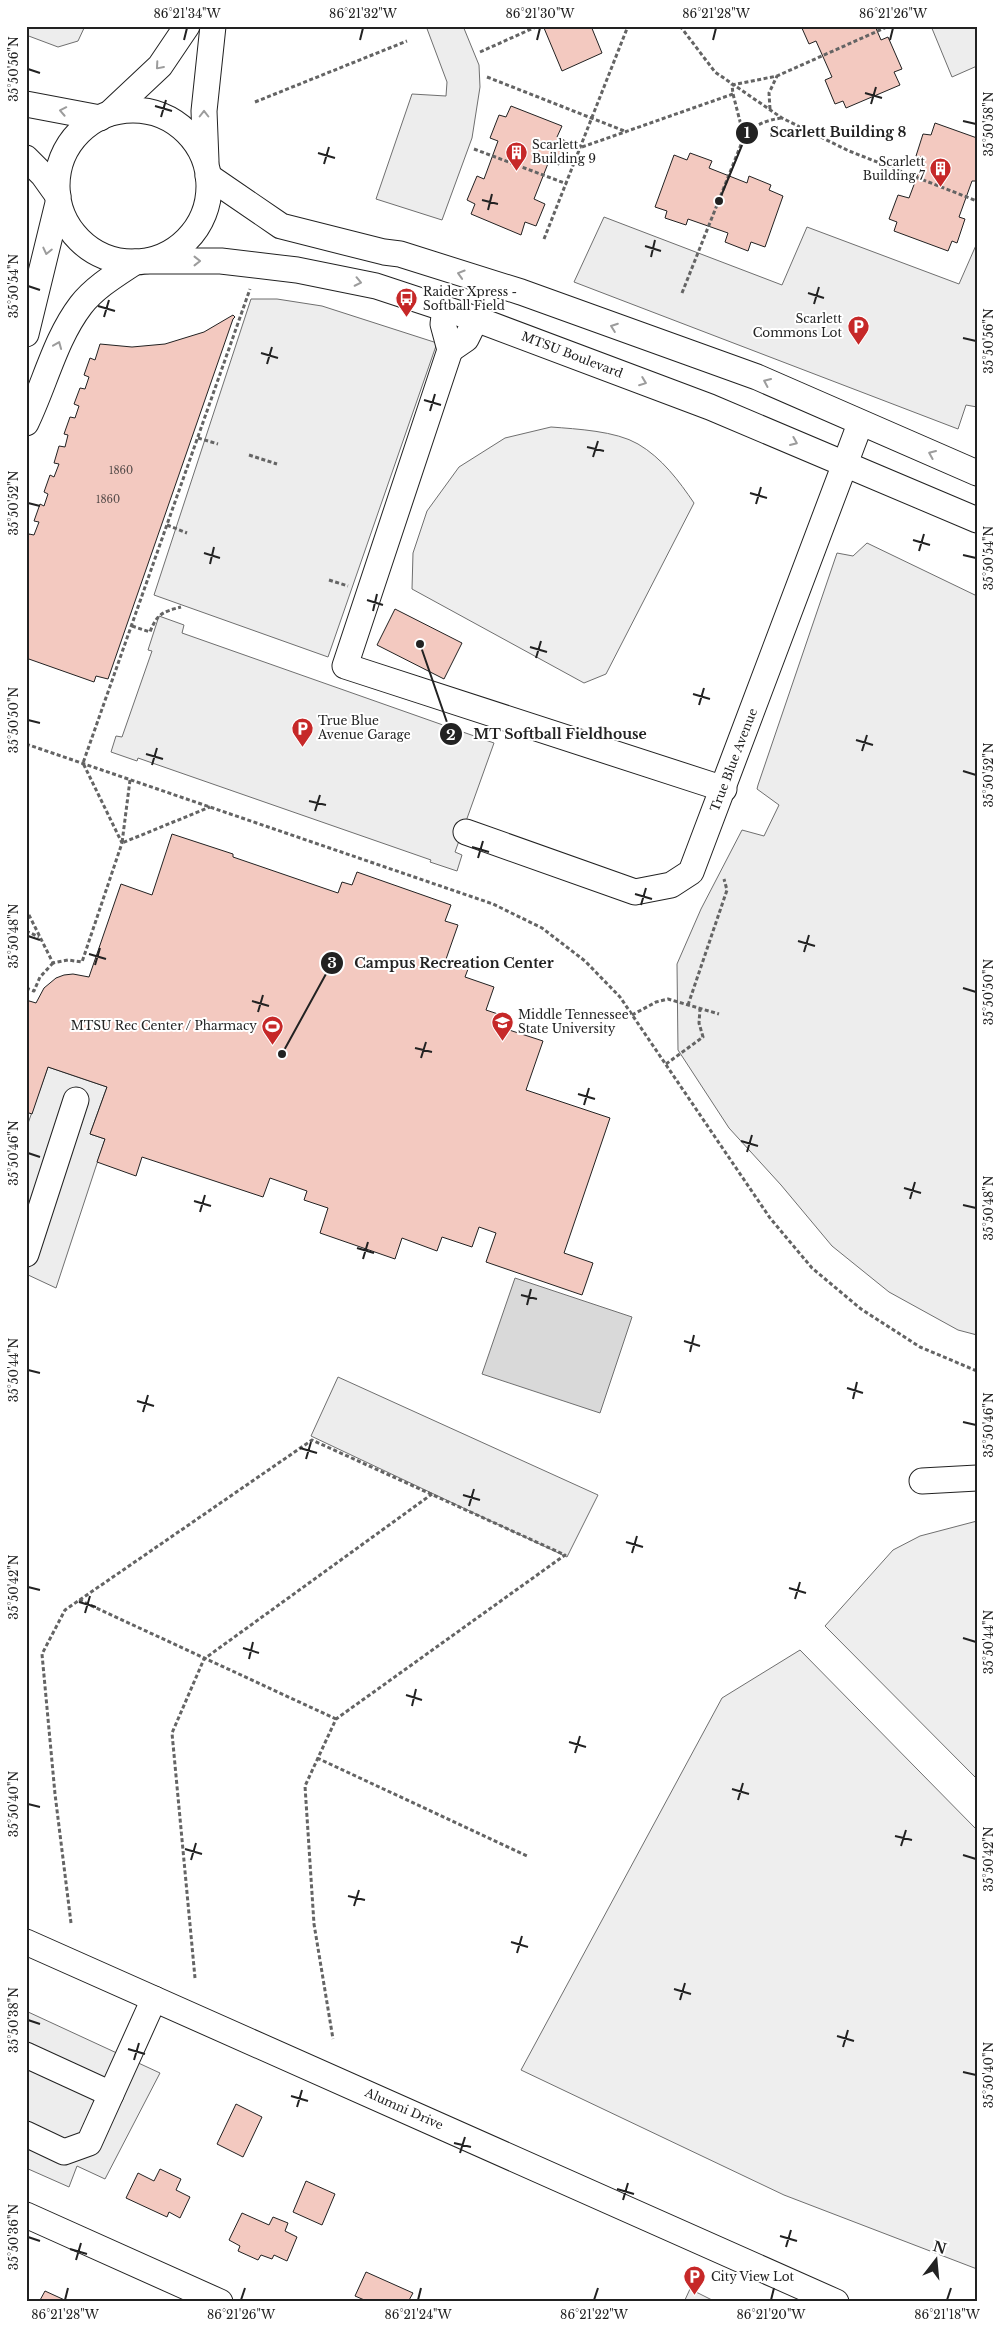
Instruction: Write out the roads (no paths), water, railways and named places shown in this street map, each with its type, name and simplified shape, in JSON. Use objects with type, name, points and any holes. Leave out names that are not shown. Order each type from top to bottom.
[{"type":"street","points":[[26,334],[58,200],[56,180],[61,158],[73,138],[90,123],[105,115],[160,66],[187,26]]},
{"type":"street","points":[[26,423],[63,333],[82,303],[107,281],[142,262],[172,252],[192,236],[205,214],[210,188],[207,170],[204,111],[214,26]]},
{"type":"street","points":[[26,104],[105,115],[134,109],[158,113],[179,124],[196,142],[207,170],[281,226],[384,252],[400,254],[521,292],[638,336],[757,377],[860,424],[977,473]]},
{"type":"street","points":[[26,158],[43,175],[58,200],[66,224],[78,240],[93,251],[111,259],[142,262]]},
{"type":"street","name":"MTSU Boulevard","points":[[142,262],[221,261],[296,270],[376,286],[476,319],[710,407],[977,520]]},
{"type":"street","points":[[445,309],[443,324],[450,350],[345,666],[724,789]]},
{"type":"street","points":[[450,350],[466,339],[476,319]]},
{"type":"street","name":"True Blue Avenue","points":[[466,832],[635,892],[671,885],[691,872],[724,789],[860,424]]},
{"type":"street","points":[[26,1254],[76,1100]]},
{"type":"street","points":[[922,1481],[977,1478]]},
{"type":"street","name":"Alumni Drive","points":[[26,1942],[836,2302]]},
{"type":"street","points":[[26,2134],[64,2152],[89,2143],[154,1998]]},
{"type":"street","points":[[26,2055],[111,2094]]},
{"type":"street","points":[[26,2216],[220,2302]]},
{"type":"place","name":"Scarlett Building 9","points":[[516,171]]},
{"type":"place","name":"Scarlett Building 7","points":[[941,188]]},
{"type":"place","name":"Scarlett Building 8","points":[[719,201]]},
{"type":"place","name":"Raider Xpress - Softball Field","points":[[407,318]]},
{"type":"place","name":"Scarlett Commons Lot","points":[[858,345]]},
{"type":"place","name":"MT Softball Fieldhouse","points":[[420,644]]},
{"type":"place","name":"True Blue Avenue Garage","points":[[302,747]]},
{"type":"place","name":"Middle Tennessee State University","points":[[502,1041]]},
{"type":"place","name":"MTSU Rec Center / Pharmacy","points":[[273,1045]]},
{"type":"place","name":"Campus Recreation Center","points":[[282,1054]]},
{"type":"place","name":"City View Lot","points":[[695,2296]]}]
